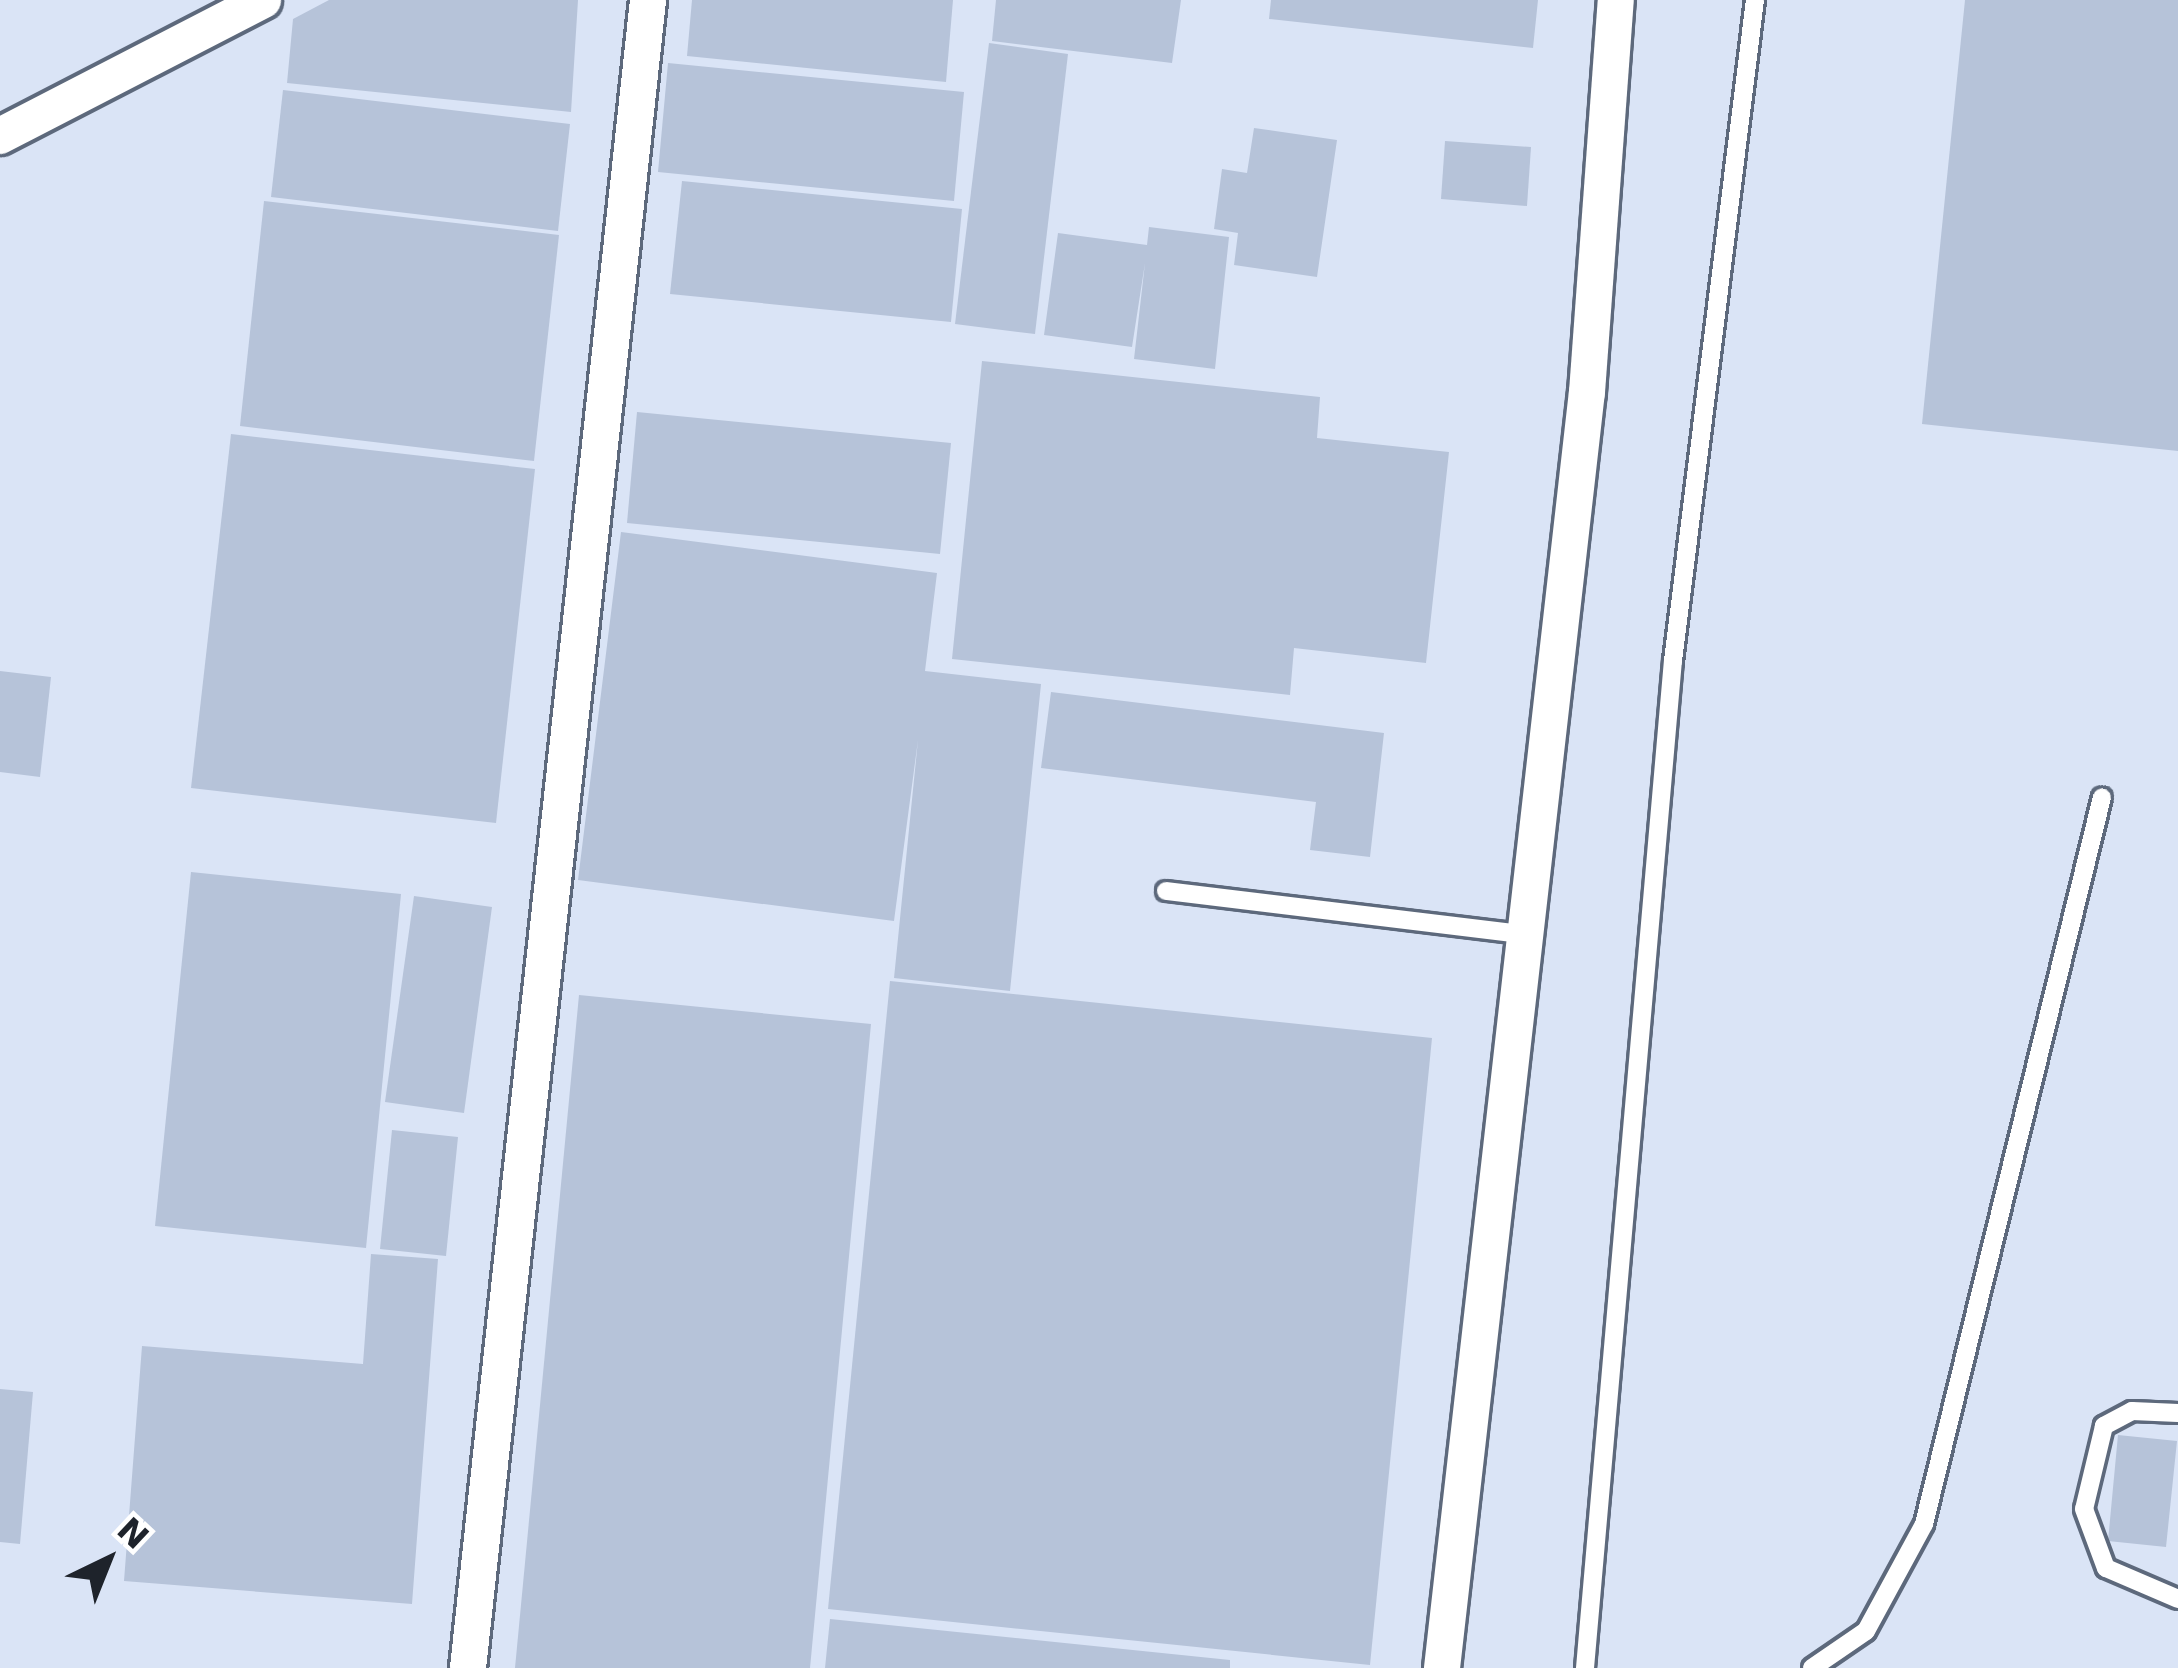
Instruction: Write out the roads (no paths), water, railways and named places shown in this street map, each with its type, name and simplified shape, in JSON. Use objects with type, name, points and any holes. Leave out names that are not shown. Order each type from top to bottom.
[{"type":"street","points":[[0,136],[263,0]]},
{"type":"street","points":[[468,1668],[647,0]]},
{"type":"street","points":[[1442,1668],[1587,392],[1616,0]]},
{"type":"lane","points":[[1585,1668],[1673,661],[1755,0]]},
{"type":"lane","points":[[1812,1668],[1866,1631],[1924,1524],[2102,797]]},
{"type":"lane","points":[[1166,891],[1522,934]]},
{"type":"lane","points":[[2178,1413],[2132,1411],[2104,1426],[2084,1508],[2106,1568],[2178,1599]]}]
